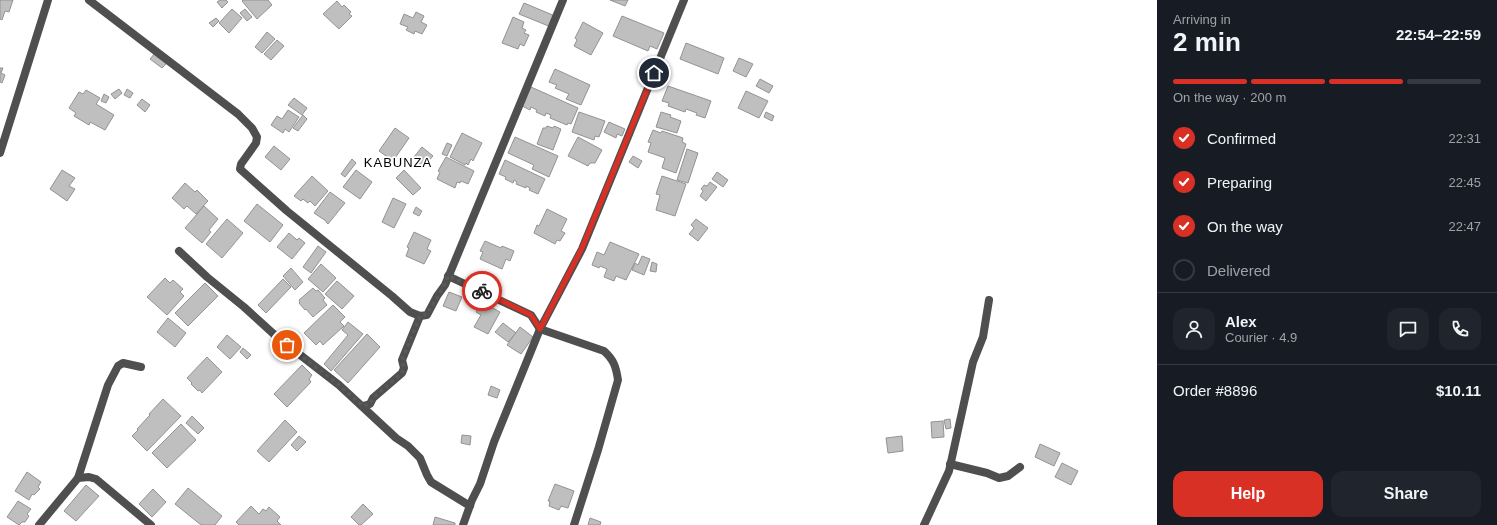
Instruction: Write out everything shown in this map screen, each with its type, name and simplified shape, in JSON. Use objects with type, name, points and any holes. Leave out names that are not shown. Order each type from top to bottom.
[{"type":"street","points":[[0,153],[48,0]]},
{"type":"street","points":[[89,0],[238,114],[252,128],[257,137],[256,143],[241,164],[240,170],[287,211],[410,312],[420,316],[427,314],[445,285],[563,0]]},
{"type":"street","points":[[462,525],[480,484],[494,442],[540,329],[582,248],[684,0]]},
{"type":"street","points":[[180,251],[207,277],[244,307],[277,337],[339,385],[396,438],[408,446],[420,458],[431,482],[470,506]]},
{"type":"street","points":[[448,276],[531,315],[540,329],[604,352],[611,358],[618,380],[574,525]]},
{"type":"street","points":[[924,525],[949,471],[973,362],[983,337],[989,300]]},
{"type":"street","points":[[363,406],[370,404],[373,398],[402,373],[404,368],[402,360],[420,316]]},
{"type":"street","points":[[39,525],[78,478],[108,385],[118,366],[123,363],[141,367]]},
{"type":"street","points":[[950,464],[987,473],[1000,478],[1008,476],[1020,467]]},
{"type":"street","points":[[78,478],[89,477],[96,479],[151,525]]},
{"type":"building","points":[[0,0],[13,0],[9,12],[5,11],[2,20],[0,19]]},
{"type":"building","points":[[220,0],[226,0],[228,2],[222,8],[217,2]]},
{"type":"building","points":[[268,0],[272,5],[257,19],[242,1]]},
{"type":"building","points":[[610,0],[628,0],[625,6]]},
{"type":"building","points":[[337,1],[342,7],[344,5],[351,12],[349,14],[352,16],[339,29],[323,14]]},
{"type":"building","points":[[524,3],[555,16],[551,27],[519,14]]},
{"type":"building","points":[[232,9],[242,18],[229,33],[219,23]]},
{"type":"building","points":[[245,9],[252,17],[247,21],[240,13]]},
{"type":"building","points":[[416,12],[424,16],[421,22],[427,25],[422,34],[415,31],[414,34],[406,30],[408,27],[400,24],[404,14],[413,18]]},
{"type":"building","points":[[622,16],[664,33],[657,49],[650,46],[648,51],[613,36]]},
{"type":"building","points":[[513,17],[524,22],[522,28],[526,30],[524,33],[529,35],[524,46],[520,44],[518,49],[502,43]]},
{"type":"building","points":[[216,18],[219,21],[213,27],[209,23]]},
{"type":"building","points":[[583,22],[603,33],[591,55],[574,46],[577,40],[575,38]]},
{"type":"building","points":[[267,32],[275,39],[262,53],[255,47]]},
{"type":"building","points":[[277,40],[284,46],[271,60],[264,54]]},
{"type":"building","points":[[686,43],[724,58],[718,74],[680,59]]},
{"type":"building","points":[[155,53],[167,63],[162,68],[150,59]]},
{"type":"building","points":[[739,58],[753,64],[746,77],[733,71]]},
{"type":"building","points":[[0,68],[3,68],[1,73],[5,75],[2,83],[0,82]]},
{"type":"building","points":[[555,69],[590,85],[581,105],[566,99],[569,94],[555,88],[557,85],[549,82]]},
{"type":"building","points":[[760,79],[773,86],[769,93],[756,86]]},
{"type":"building","points":[[668,86],[711,101],[705,118],[686,109],[685,112],[668,106],[669,103],[662,101]]},
{"type":"building","points":[[531,87],[578,108],[571,124],[568,123],[567,125],[550,118],[551,115],[546,113],[545,116],[536,112],[537,110],[531,107],[530,110],[522,106]]},
{"type":"building","points":[[119,89],[122,93],[115,99],[111,94]]},
{"type":"building","points":[[127,89],[133,93],[130,98],[124,95]]},
{"type":"building","points":[[86,90],[100,98],[96,104],[114,115],[105,130],[90,122],[89,125],[74,116],[76,113],[69,108],[79,92],[83,94]]},
{"type":"building","points":[[746,91],[768,101],[759,118],[738,108]]},
{"type":"building","points":[[104,94],[109,97],[106,103],[101,101]]},
{"type":"building","points":[[294,98],[307,108],[302,115],[288,105]]},
{"type":"building","points":[[142,99],[150,105],[145,112],[137,105]]},
{"type":"building","points":[[288,110],[299,117],[289,132],[285,129],[283,133],[271,125],[277,116],[282,119]]},
{"type":"building","points":[[579,112],[605,121],[599,137],[595,136],[594,140],[572,132]]},
{"type":"building","points":[[661,112],[671,115],[670,117],[681,121],[677,133],[656,127]]},
{"type":"building","points":[[766,112],[774,116],[772,121],[764,117]]},
{"type":"building","points":[[303,115],[307,119],[298,131],[293,128]]},
{"type":"building","points":[[609,122],[625,129],[622,136],[617,134],[616,138],[604,132]]},
{"type":"building","points":[[547,126],[553,128],[554,126],[561,129],[553,150],[537,144],[543,128],[546,128]]},
{"type":"building","points":[[395,128],[409,138],[393,161],[379,151]]},
{"type":"building","points":[[653,130],[661,133],[662,131],[683,138],[682,142],[686,144],[676,173],[662,168],[665,158],[648,152],[651,143],[648,142]]},
{"type":"building","points":[[462,133],[482,143],[473,161],[471,159],[468,165],[466,163],[465,165],[450,157]]},
{"type":"building","points":[[515,137],[558,156],[549,177],[532,169],[534,165],[508,153]]},
{"type":"building","points":[[578,137],[602,150],[595,163],[590,163],[588,166],[568,156]]},
{"type":"building","points":[[447,143],[452,145],[447,156],[442,154]]},
{"type":"building","points":[[274,146],[290,159],[281,170],[265,157]]},
{"type":"building","points":[[422,147],[433,156],[423,167],[413,158]]},
{"type":"building","points":[[687,149],[698,153],[688,183],[677,180]]},
{"type":"building","points":[[633,156],[642,161],[638,168],[629,162]]},
{"type":"building","points":[[446,157],[474,171],[468,184],[461,181],[460,183],[457,182],[455,188],[437,179],[440,172],[438,171]]},
{"type":"building","points":[[352,159],[356,163],[345,177],[341,174]]},
{"type":"building","points":[[505,160],[545,179],[538,194],[529,190],[530,188],[526,186],[526,188],[516,184],[517,182],[514,180],[513,183],[505,179],[506,177],[499,174]]},
{"type":"building","points":[[62,170],[75,178],[69,186],[75,189],[67,201],[50,189]]},
{"type":"building","points":[[356,170],[372,182],[360,199],[343,187]]},
{"type":"building","points":[[404,170],[421,188],[413,195],[396,178]]},
{"type":"building","points":[[717,172],[728,180],[723,187],[712,179]]},
{"type":"building","points":[[312,176],[328,191],[315,206],[310,201],[308,203],[303,199],[301,201],[294,196]]},
{"type":"building","points":[[662,176],[686,184],[675,216],[656,210],[660,195],[656,194]]},
{"type":"building","points":[[710,182],[717,187],[706,201],[700,196],[703,191],[701,189],[704,185],[707,186]]},
{"type":"building","points":[[185,183],[195,192],[197,190],[208,201],[196,214],[187,206],[184,209],[172,198]]},
{"type":"building","points":[[330,192],[345,203],[328,224],[314,213]]},
{"type":"building","points":[[393,198],[406,204],[394,228],[382,222]]},
{"type":"building","points":[[257,204],[283,225],[270,242],[244,221]]},
{"type":"building","points":[[204,206],[218,219],[209,230],[211,232],[202,243],[185,228]]},
{"type":"building","points":[[416,207],[422,211],[419,216],[413,213]]},
{"type":"building","points":[[547,209],[567,219],[561,231],[565,233],[560,241],[557,240],[555,244],[534,233]]},
{"type":"building","points":[[227,219],[243,233],[222,258],[206,244]]},
{"type":"building","points":[[696,219],[708,228],[698,241],[689,234],[694,228],[691,225]]},
{"type":"building","points":[[414,232],[431,240],[427,249],[431,251],[424,264],[406,256],[409,248],[407,247]]},
{"type":"building","points":[[289,233],[297,240],[299,238],[305,243],[292,259],[277,247]]},
{"type":"building","points":[[485,241],[501,248],[502,246],[514,251],[510,261],[506,259],[502,269],[480,259],[483,252],[480,251]]},
{"type":"building","points":[[610,242],[639,254],[626,280],[616,276],[614,281],[604,277],[607,269],[592,265],[597,252],[604,255]]},
{"type":"building","points":[[318,246],[326,252],[311,273],[303,267]]},
{"type":"building","points":[[642,256],[650,259],[644,275],[632,270],[635,263],[638,265]]},
{"type":"building","points":[[652,262],[657,264],[656,272],[650,271]]},
{"type":"building","points":[[321,264],[336,278],[323,292],[308,279]]},
{"type":"building","points":[[291,268],[303,282],[295,290],[283,276]]},
{"type":"building","points":[[165,278],[170,283],[173,280],[183,289],[180,292],[184,296],[167,315],[147,297]]},
{"type":"building","points":[[283,279],[291,287],[266,313],[258,305]]},
{"type":"building","points":[[337,281],[354,296],[342,309],[325,294]]},
{"type":"building","points":[[205,283],[218,296],[188,326],[175,313]]},
{"type":"building","points":[[313,288],[316,291],[318,290],[325,298],[323,300],[327,305],[313,317],[299,303],[299,300]]},
{"type":"building","points":[[449,292],[462,297],[456,311],[443,306]]},
{"type":"building","points":[[482,302],[500,312],[488,334],[474,327],[481,315],[476,312]]},
{"type":"building","points":[[333,305],[345,317],[340,322],[344,326],[323,345],[320,341],[316,345],[304,333]]},
{"type":"building","points":[[168,318],[186,333],[175,347],[157,332]]},
{"type":"building","points":[[348,322],[363,334],[331,371],[324,364],[348,335],[342,330]]},
{"type":"building","points":[[503,323],[516,333],[508,342],[495,332]]},
{"type":"building","points":[[520,327],[533,337],[521,354],[507,345]]},
{"type":"building","points":[[367,334],[380,347],[348,383],[334,370]]},
{"type":"building","points":[[227,335],[241,347],[230,359],[217,347]]},
{"type":"building","points":[[243,348],[251,355],[247,359],[240,352]]},
{"type":"building","points":[[207,357],[222,372],[202,393],[191,384],[192,383],[187,378]]},
{"type":"building","points":[[302,365],[312,375],[309,379],[311,382],[287,407],[274,394]]},
{"type":"building","points":[[491,386],[500,390],[497,398],[488,395]]},
{"type":"building","points":[[163,399],[181,416],[147,451],[132,436]]},
{"type":"building","points":[[192,416],[204,428],[198,434],[186,423]]},
{"type":"building","points":[[950,419],[951,428],[946,429],[944,420]]},
{"type":"building","points":[[285,420],[297,432],[269,462],[257,451]]},
{"type":"building","points":[[943,421],[944,437],[932,438],[931,422]]},
{"type":"building","points":[[181,424],[196,440],[167,468],[152,453]]},
{"type":"building","points":[[462,435],[471,436],[470,445],[461,443]]},
{"type":"building","points":[[299,436],[306,442],[297,451],[291,445]]},
{"type":"building","points":[[902,436],[903,451],[888,453],[886,438]]},
{"type":"building","points":[[1040,444],[1060,453],[1054,466],[1035,457]]},
{"type":"building","points":[[1062,463],[1078,471],[1071,485],[1055,477]]},
{"type":"building","points":[[27,472],[41,482],[38,487],[40,489],[34,495],[32,494],[29,500],[15,491]]},
{"type":"building","points":[[555,484],[574,491],[568,508],[561,506],[559,510],[549,506],[550,501],[548,501]]},
{"type":"building","points":[[86,485],[99,496],[76,521],[64,511]]},
{"type":"building","points":[[188,488],[222,516],[215,525],[201,525],[175,504]]},
{"type":"building","points":[[153,489],[166,502],[152,517],[139,504]]},
{"type":"building","points":[[18,501],[31,509],[27,514],[29,516],[25,522],[22,522],[19,525],[7,517]]},
{"type":"building","points":[[363,504],[373,514],[361,525],[359,525],[351,517]]},
{"type":"building","points":[[251,506],[259,514],[263,509],[266,511],[269,507],[280,517],[277,521],[281,525],[239,525],[236,522]]},
{"type":"building","points":[[435,517],[455,523],[455,525],[433,525]]},
{"type":"building","points":[[590,518],[601,522],[600,525],[588,525]]},
{"type":"way so far","points":[[287,345],[339,385],[363,406],[370,404],[373,398],[402,373],[404,368],[402,360],[420,316],[427,314],[445,285],[448,276],[482,291]]},
{"type":"district","name":"KABUNZA","points":[[398,162]]},
{"type":"route","points":[[482,291],[531,315],[540,329],[582,248],[654,73]]}]
